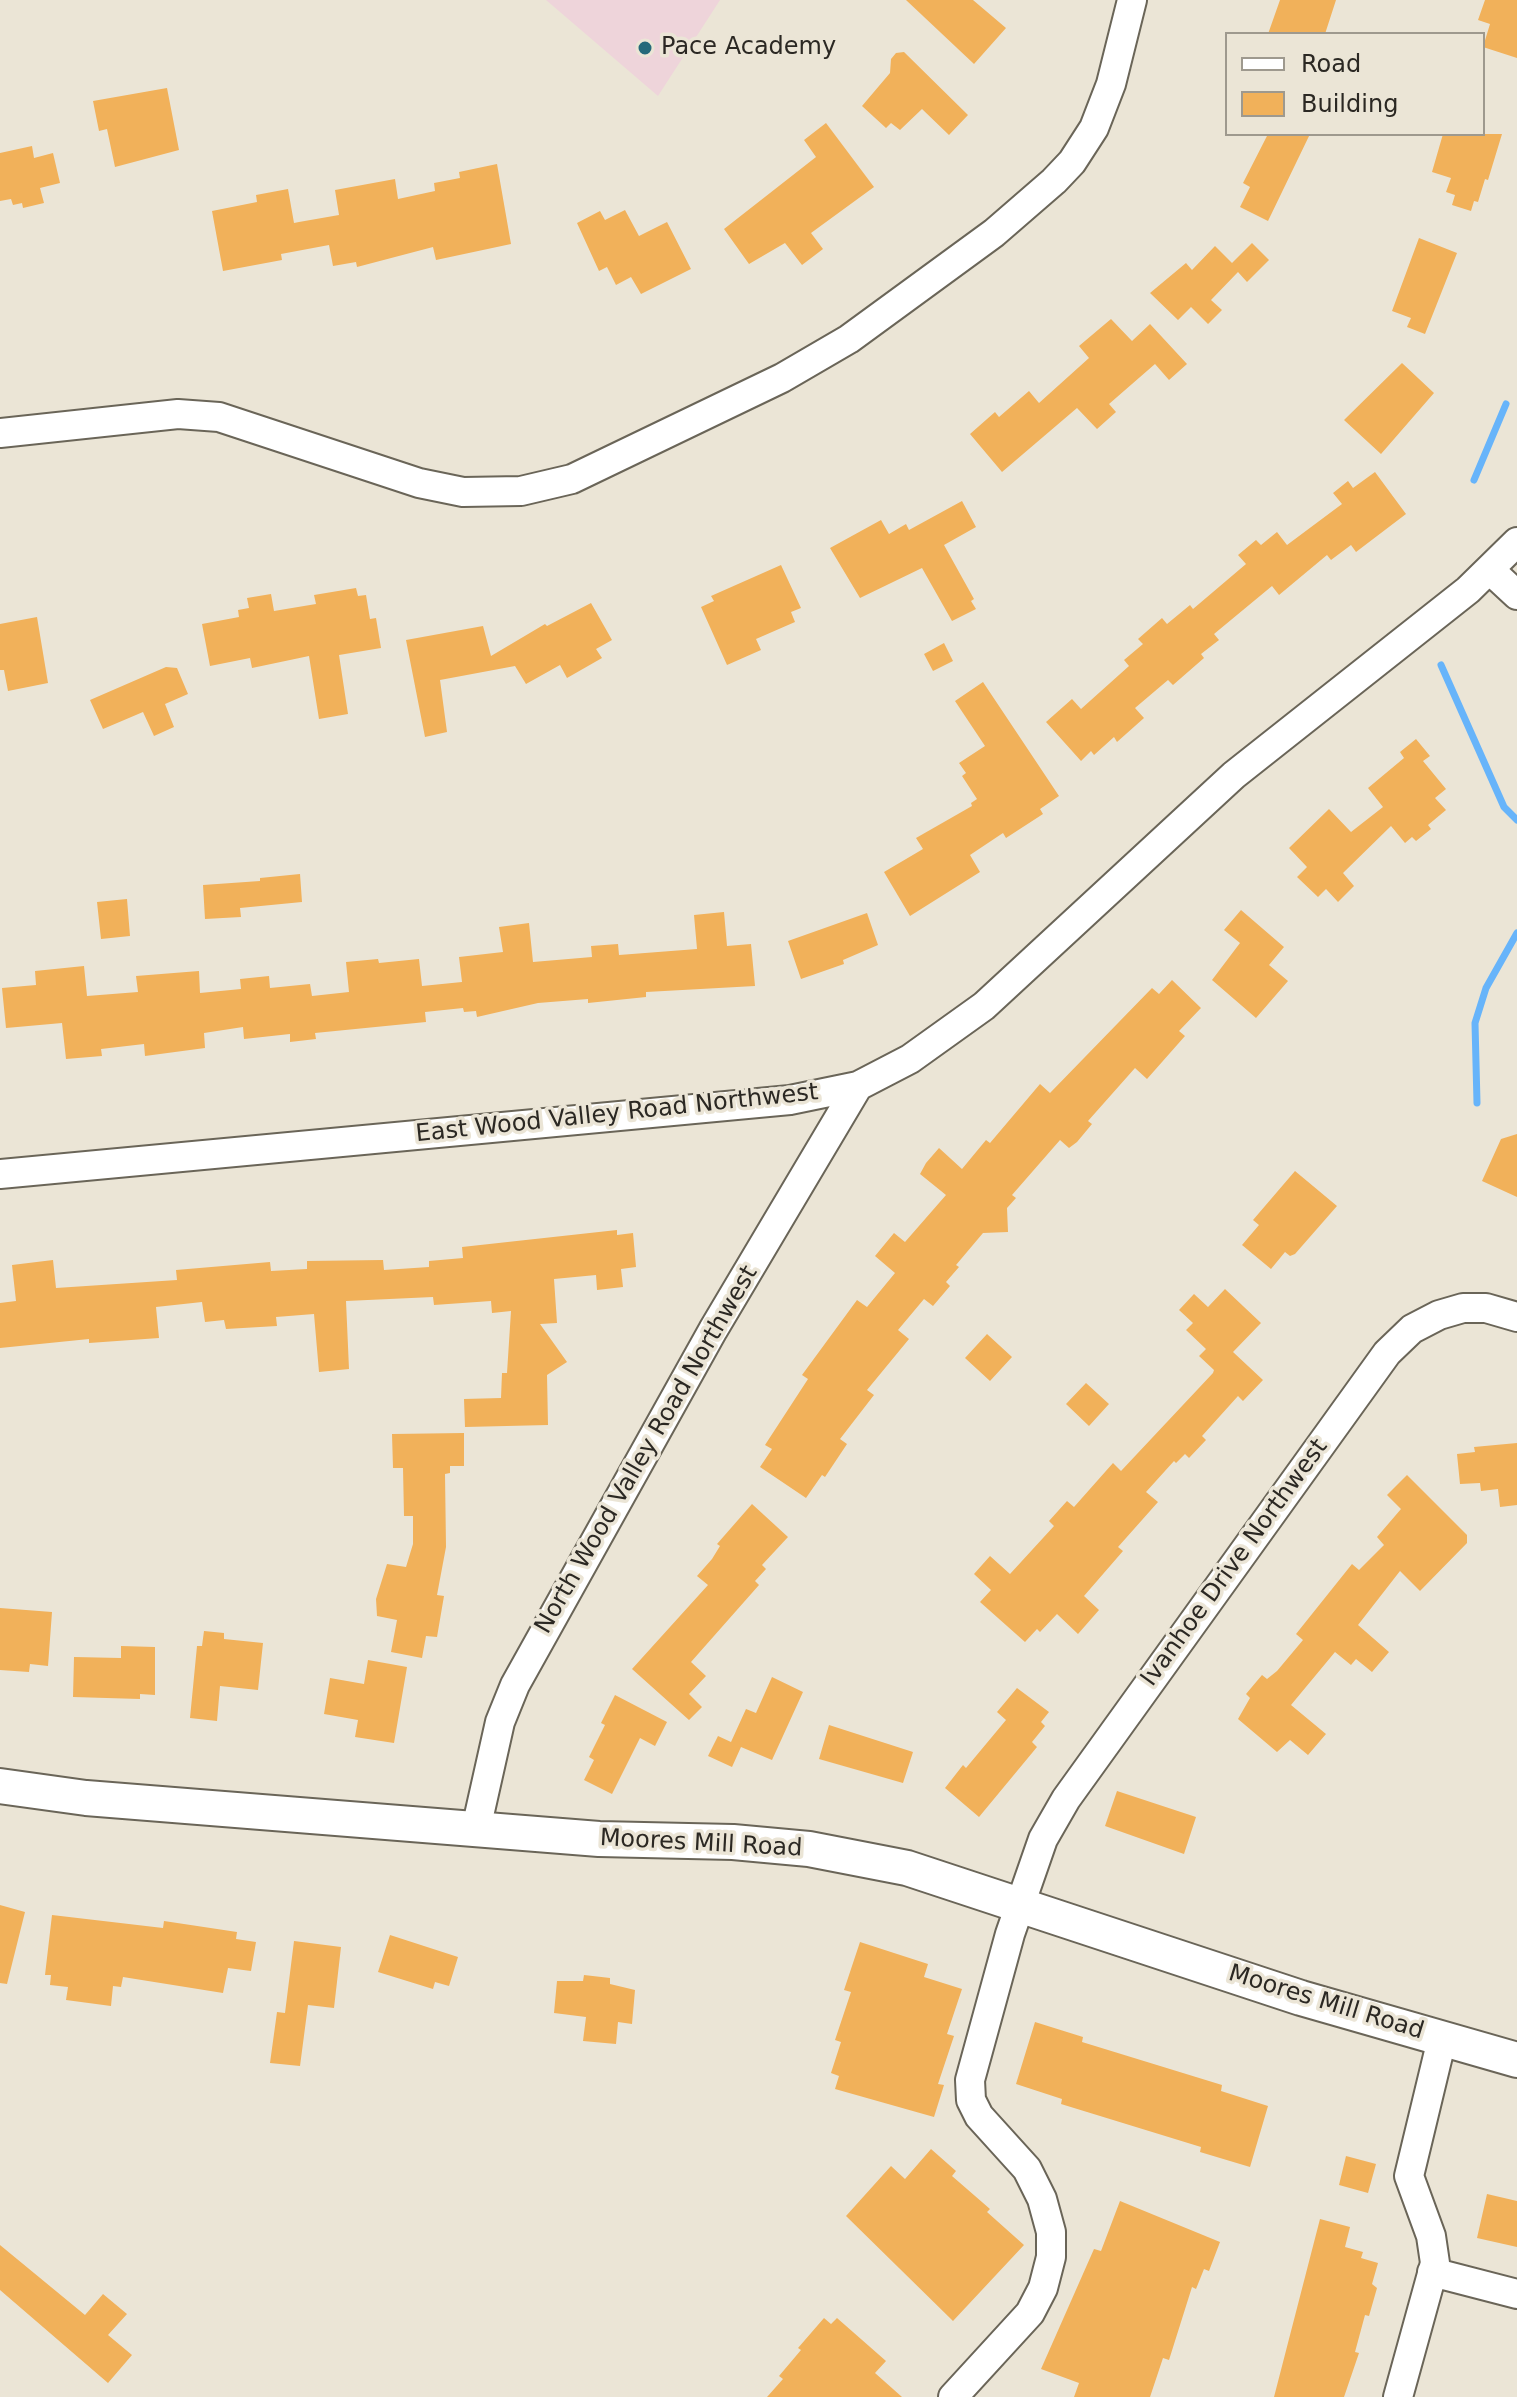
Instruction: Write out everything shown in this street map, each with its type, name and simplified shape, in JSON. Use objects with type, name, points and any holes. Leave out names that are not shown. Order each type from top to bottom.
[{"type":"street","points":[[0,433],[178,414],[219,417],[419,483],[463,492],[521,491],[572,479],[782,378],[849,339],[922,287],[1030,202],[1072,162],[1094,128],[1111,84],[1132,0]]},
{"type":"street","name":"East Wood Valley Road Northwest","points":[[0,1174],[790,1100],[858,1086],[910,1059],[984,1006],[1234,775],[1490,570],[1517,542]]},
{"type":"street","points":[[1490,570],[1517,595]]},
{"type":"street","name":"North Wood Valley Road Northwest","points":[[476,1829],[500,1722],[515,1685],[713,1330],[858,1086]]},
{"type":"street","name":"Ivanhoe Drive Northwest","points":[[953,2397],[1030,2313],[1043,2288],[1051,2257],[1051,2232],[1042,2199],[1027,2169],[979,2116],[971,2100],[970,2080],[1019,1904],[1043,1839],[1066,1799],[1387,1353],[1412,1329],[1439,1315],[1463,1308],[1486,1308],[1517,1317]]},
{"type":"street","name":"Moores Mill Road","points":[[0,1786],[86,1798],[476,1829],[809,1849],[907,1868],[1301,1998],[1517,2060]]},
{"type":"street","points":[[1398,2397],[1432,2272],[1431,2236],[1409,2176],[1442,2039]]},
{"type":"street","points":[[1432,2272],[1517,2294]]},
{"type":"shaded area","name":"Pace Academy","points":[[546,0],[720,0],[658,96]]},
{"type":"building","points":[[906,0],[973,0],[1006,28],[974,64]]},
{"type":"building","points":[[1280,0],[1336,0],[1326,32],[1269,32]]},
{"type":"building","points":[[1485,0],[1517,0],[1517,58],[1485,48],[1490,24],[1478,20]]},
{"type":"building","points":[[904,52],[968,115],[949,135],[922,109],[900,130],[891,123],[886,128],[862,106],[890,73],[891,59],[896,53]]},
{"type":"building","points":[[167,88],[179,150],[115,167],[107,129],[99,131],[93,101]]},
{"type":"building","points":[[826,123],[874,187],[811,233],[823,249],[802,265],[785,243],[749,264],[724,229],[816,157],[804,140]]},
{"type":"building","points":[[1502,134],[1488,180],[1485,179],[1478,202],[1474,201],[1471,211],[1452,205],[1455,195],[1446,192],[1451,178],[1432,172],[1442,136]]},
{"type":"building","points":[[1267,136],[1309,136],[1268,221],[1240,207],[1250,187],[1243,183]]},
{"type":"building","points":[[32,146],[34,158],[53,153],[60,183],[40,188],[44,203],[23,208],[22,203],[13,205],[11,199],[0,201],[0,153]]},
{"type":"building","points":[[497,164],[511,244],[436,260],[433,247],[357,267],[356,262],[333,266],[329,245],[281,254],[282,260],[223,271],[212,211],[257,202],[256,195],[288,189],[294,223],[339,215],[335,190],[395,179],[398,199],[435,191],[434,183],[460,178],[459,172]]},
{"type":"building","points":[[625,210],[639,236],[667,222],[691,269],[641,294],[631,277],[616,285],[607,267],[599,271],[577,223],[600,211],[605,220]]},
{"type":"building","points":[[1419,238],[1457,253],[1425,334],[1407,327],[1411,318],[1392,311]]},
{"type":"building","points":[[1252,243],[1269,260],[1247,282],[1238,272],[1211,300],[1222,310],[1208,324],[1191,307],[1178,320],[1150,293],[1186,263],[1192,270],[1215,246],[1232,263]]},
{"type":"building","points":[[1111,319],[1132,341],[1150,324],[1187,364],[1169,380],[1155,364],[1109,404],[1116,412],[1097,429],[1077,408],[1002,472],[970,434],[995,412],[999,417],[1029,391],[1039,403],[1089,358],[1079,346]]},
{"type":"building","points":[[1402,363],[1434,393],[1381,454],[1344,420]]},
{"type":"building","points":[[1375,472],[1406,514],[1356,552],[1351,545],[1331,560],[1327,555],[1279,595],[1272,586],[1214,634],[1219,640],[1201,654],[1204,658],[1173,685],[1168,680],[1135,708],[1144,718],[1117,742],[1114,737],[1094,755],[1091,751],[1081,761],[1046,722],[1072,699],[1081,709],[1129,666],[1124,660],[1143,644],[1138,639],[1162,618],[1167,624],[1190,605],[1193,609],[1246,564],[1238,555],[1256,540],[1261,545],[1277,532],[1287,545],[1342,504],[1333,493],[1348,481],[1353,488]]},
{"type":"building","points":[[962,501],[976,527],[944,545],[974,599],[971,601],[976,609],[952,621],[922,568],[860,598],[830,548],[881,520],[889,534],[906,524],[909,530]]},
{"type":"building","points":[[781,565],[801,608],[791,612],[795,622],[756,639],[761,650],[727,665],[701,607],[714,601],[711,596]]},
{"type":"building","points":[[356,588],[358,596],[366,595],[370,619],[376,618],[381,648],[339,655],[348,714],[319,719],[309,656],[252,668],[250,658],[210,666],[202,624],[239,617],[238,610],[249,608],[247,598],[271,594],[274,611],[316,604],[314,595]]},
{"type":"building","points":[[591,603],[612,640],[596,649],[602,658],[567,678],[560,665],[526,684],[515,666],[440,680],[447,732],[425,737],[406,640],[483,626],[491,656],[545,624],[547,626]]},
{"type":"building","points":[[37,617],[48,683],[8,691],[4,670],[0,670],[0,624]]},
{"type":"building","points":[[944,643],[953,661],[933,671],[924,654]]},
{"type":"building","points":[[166,667],[177,668],[188,694],[165,704],[174,727],[154,736],[143,712],[103,729],[90,700]]},
{"type":"building","points":[[983,682],[1059,796],[1040,809],[1043,814],[1006,838],[1003,833],[970,855],[980,872],[910,916],[884,872],[923,849],[916,838],[972,806],[971,803],[977,799],[962,776],[966,773],[959,763],[985,746],[955,701]]},
{"type":"building","points":[[1416,739],[1430,756],[1423,761],[1446,789],[1435,798],[1446,810],[1428,825],[1431,829],[1416,841],[1412,837],[1405,843],[1391,826],[1343,873],[1354,886],[1338,902],[1326,889],[1318,897],[1297,877],[1307,867],[1289,848],[1329,809],[1351,832],[1383,807],[1368,788],[1404,758],[1400,752]]},
{"type":"building","points":[[300,874],[302,902],[240,908],[241,917],[205,919],[203,885],[260,881],[260,878]]},
{"type":"building","points":[[127,899],[130,936],[101,939],[97,902]]},
{"type":"building","points":[[1241,910],[1284,947],[1269,965],[1288,981],[1256,1018],[1212,980],[1240,943],[1224,930]]},
{"type":"building","points":[[724,912],[727,946],[751,944],[755,986],[646,992],[646,997],[588,1003],[588,999],[538,1003],[477,1017],[476,1011],[464,1012],[463,1008],[425,1012],[426,1022],[315,1033],[316,1039],[290,1042],[290,1034],[244,1039],[243,1027],[204,1033],[205,1048],[145,1056],[144,1044],[101,1049],[102,1056],[66,1059],[62,1023],[6,1028],[2,988],[36,985],[35,971],[84,966],[87,996],[138,992],[136,976],[199,971],[200,993],[241,989],[240,979],[269,976],[270,988],[310,984],[312,996],[349,992],[346,962],[378,959],[379,963],[419,959],[422,986],[462,982],[459,957],[503,952],[499,927],[529,923],[533,962],[592,957],[591,946],[618,944],[619,955],[697,949],[694,915]]},
{"type":"building","points":[[867,913],[878,945],[843,960],[844,964],[801,979],[788,941]]},
{"type":"building","points":[[1172,980],[1201,1008],[1179,1031],[1185,1036],[1147,1079],[1135,1068],[1088,1121],[1092,1124],[1077,1142],[1069,1148],[1060,1140],[1012,1195],[1016,1198],[1007,1208],[1008,1232],[983,1233],[956,1265],[959,1267],[946,1282],[950,1286],[933,1306],[924,1299],[898,1330],[909,1339],[867,1390],[874,1395],[840,1439],[847,1444],[825,1477],[822,1475],[806,1498],[760,1467],[772,1449],[765,1445],[808,1379],[802,1375],[857,1300],[867,1307],[895,1273],[875,1256],[894,1233],[905,1242],[946,1195],[920,1174],[926,1163],[939,1148],[962,1169],[986,1140],[990,1143],[1040,1084],[1050,1093],[1152,988],[1159,994]]},
{"type":"building","points":[[1517,1134],[1517,1197],[1482,1181],[1501,1139]]},
{"type":"building","points":[[1295,1171],[1337,1206],[1295,1254],[1290,1256],[1285,1252],[1271,1269],[1242,1245],[1259,1225],[1253,1220]]},
{"type":"building","points":[[617,1230],[617,1235],[633,1233],[636,1267],[621,1269],[623,1287],[597,1290],[596,1275],[554,1279],[557,1323],[540,1324],[567,1362],[547,1375],[548,1425],[465,1427],[464,1399],[501,1398],[502,1373],[507,1373],[511,1311],[492,1313],[491,1301],[434,1305],[433,1297],[346,1301],[349,1369],[319,1372],[314,1314],[276,1317],[277,1326],[226,1329],[224,1320],[205,1322],[202,1302],[156,1307],[159,1338],[89,1343],[89,1339],[0,1348],[0,1303],[16,1301],[12,1265],[53,1260],[56,1288],[177,1280],[176,1270],[270,1262],[271,1271],[307,1269],[307,1261],[383,1260],[384,1270],[429,1267],[429,1261],[463,1258],[462,1247]]},
{"type":"building","points":[[1225,1289],[1261,1323],[1233,1352],[1263,1380],[1243,1401],[1238,1396],[1202,1436],[1206,1440],[1189,1458],[1185,1454],[1176,1463],[1174,1461],[1146,1492],[1158,1502],[1118,1547],[1123,1551],[1084,1596],[1099,1610],[1078,1634],[1057,1614],[1025,1642],[980,1602],[991,1590],[974,1574],[990,1556],[1010,1574],[1054,1526],[1049,1521],[1067,1501],[1074,1507],[1113,1463],[1121,1471],[1213,1373],[1214,1370],[1199,1356],[1206,1349],[1186,1330],[1193,1323],[1179,1310],[1194,1294],[1208,1307]]},
{"type":"building","points":[[987,1334],[1012,1357],[990,1381],[965,1358]]},
{"type":"building","points":[[1086,1383],[1109,1404],[1089,1426],[1066,1404]]},
{"type":"building","points":[[464,1433],[464,1466],[450,1466],[450,1473],[445,1474],[446,1547],[437,1595],[444,1596],[437,1637],[426,1636],[422,1658],[391,1652],[397,1620],[377,1616],[376,1599],[387,1564],[406,1567],[413,1544],[413,1516],[404,1516],[403,1468],[393,1468],[392,1434]]},
{"type":"building","points":[[1517,1443],[1517,1505],[1500,1507],[1498,1489],[1481,1491],[1480,1483],[1460,1484],[1457,1454],[1475,1452],[1474,1447]]},
{"type":"building","points":[[1407,1475],[1467,1535],[1467,1543],[1420,1591],[1400,1571],[1358,1625],[1389,1652],[1372,1672],[1356,1659],[1351,1665],[1335,1652],[1291,1705],[1326,1734],[1308,1755],[1290,1740],[1277,1752],[1238,1719],[1250,1698],[1246,1694],[1262,1675],[1267,1679],[1277,1671],[1303,1640],[1296,1634],[1352,1564],[1359,1570],[1384,1545],[1377,1537],[1401,1509],[1387,1495]]},
{"type":"building","points":[[752,1504],[788,1537],[762,1565],[766,1569],[755,1581],[759,1585],[691,1662],[706,1676],[689,1694],[702,1707],[689,1720],[632,1669],[708,1585],[697,1576],[712,1559],[720,1546],[717,1544]]},
{"type":"building","points":[[0,1608],[52,1612],[48,1666],[30,1664],[29,1672],[0,1670]]},
{"type":"building","points":[[204,1631],[224,1633],[224,1639],[263,1643],[258,1690],[220,1686],[217,1721],[190,1718],[197,1646],[202,1646]]},
{"type":"building","points":[[121,1646],[155,1647],[155,1695],[140,1694],[140,1699],[73,1697],[74,1657],[121,1658]]},
{"type":"building","points":[[368,1660],[407,1667],[394,1743],[355,1737],[358,1720],[324,1714],[330,1678],[364,1684]]},
{"type":"building","points":[[772,1677],[803,1692],[772,1760],[741,1747],[732,1767],[708,1756],[718,1736],[731,1742],[746,1709],[756,1713]]},
{"type":"building","points":[[1017,1688],[1049,1712],[1041,1722],[1045,1726],[1032,1742],[1037,1747],[979,1817],[945,1788],[1006,1720],[997,1712]]},
{"type":"building","points":[[615,1695],[667,1722],[655,1746],[640,1738],[612,1794],[584,1780],[594,1760],[589,1757],[605,1725],[601,1723]]},
{"type":"building","points":[[829,1725],[913,1752],[903,1783],[819,1759]]},
{"type":"building","points":[[1117,1791],[1196,1817],[1184,1854],[1105,1826]]},
{"type":"building","points":[[0,1905],[25,1912],[7,1984],[0,1983]]},
{"type":"building","points":[[52,1915],[163,1928],[164,1921],[237,1932],[236,1939],[256,1942],[251,1971],[228,1968],[223,1993],[123,1977],[121,1987],[113,1986],[111,2006],[66,2000],[68,1987],[50,1985],[51,1975],[45,1975]]},
{"type":"building","points":[[390,1935],[458,1957],[449,1986],[435,1982],[433,1989],[378,1972]]},
{"type":"building","points":[[294,1941],[341,1947],[334,2008],[308,2005],[300,2066],[270,2063],[277,2012],[285,2013]]},
{"type":"building","points":[[860,1942],[928,1964],[924,1977],[962,1989],[947,2034],[954,2036],[938,2084],[944,2085],[934,2117],[835,2089],[839,2076],[831,2073],[841,2042],[835,2040],[851,1992],[844,1990]]},
{"type":"building","points":[[584,1975],[610,1978],[610,1984],[635,1990],[632,2024],[618,2022],[616,2044],[583,2041],[586,2017],[554,2013],[557,1981],[583,1981]]},
{"type":"building","points":[[1035,2022],[1083,2037],[1082,2042],[1222,2085],[1221,2091],[1268,2106],[1250,2167],[1200,2152],[1201,2147],[1061,2104],[1062,2099],[1016,2084]]},
{"type":"building","points":[[931,2149],[956,2171],[952,2176],[990,2209],[987,2212],[1024,2245],[953,2321],[846,2216],[891,2166],[905,2179]]},
{"type":"building","points":[[1346,2156],[1376,2164],[1368,2193],[1339,2185]]},
{"type":"building","points":[[1487,2194],[1517,2201],[1517,2247],[1477,2238]]},
{"type":"building","points":[[1120,2201],[1220,2242],[1209,2271],[1204,2269],[1196,2289],[1192,2287],[1169,2360],[1163,2358],[1150,2397],[1074,2397],[1079,2383],[1041,2369],[1094,2249],[1101,2251]]},
{"type":"building","points":[[1320,2219],[1350,2227],[1345,2247],[1363,2252],[1361,2258],[1378,2263],[1372,2284],[1377,2288],[1369,2316],[1365,2315],[1355,2352],[1359,2353],[1344,2397],[1274,2397]]},
{"type":"building","points":[[0,2245],[85,2315],[103,2294],[127,2314],[108,2335],[132,2355],[108,2383],[0,2290]]},
{"type":"building","points":[[824,2318],[831,2324],[837,2318],[886,2361],[875,2373],[902,2397],[767,2397],[783,2379],[779,2376],[801,2350],[798,2348]]},
{"type":"waterway","points":[[1474,480],[1506,404]]},
{"type":"waterway","points":[[1441,665],[1504,807],[1517,820]]},
{"type":"waterway","points":[[1477,1103],[1475,1023],[1486,988],[1517,933]]},
{"type":"place","name":"Pace Academy","points":[[645,48]]}]
